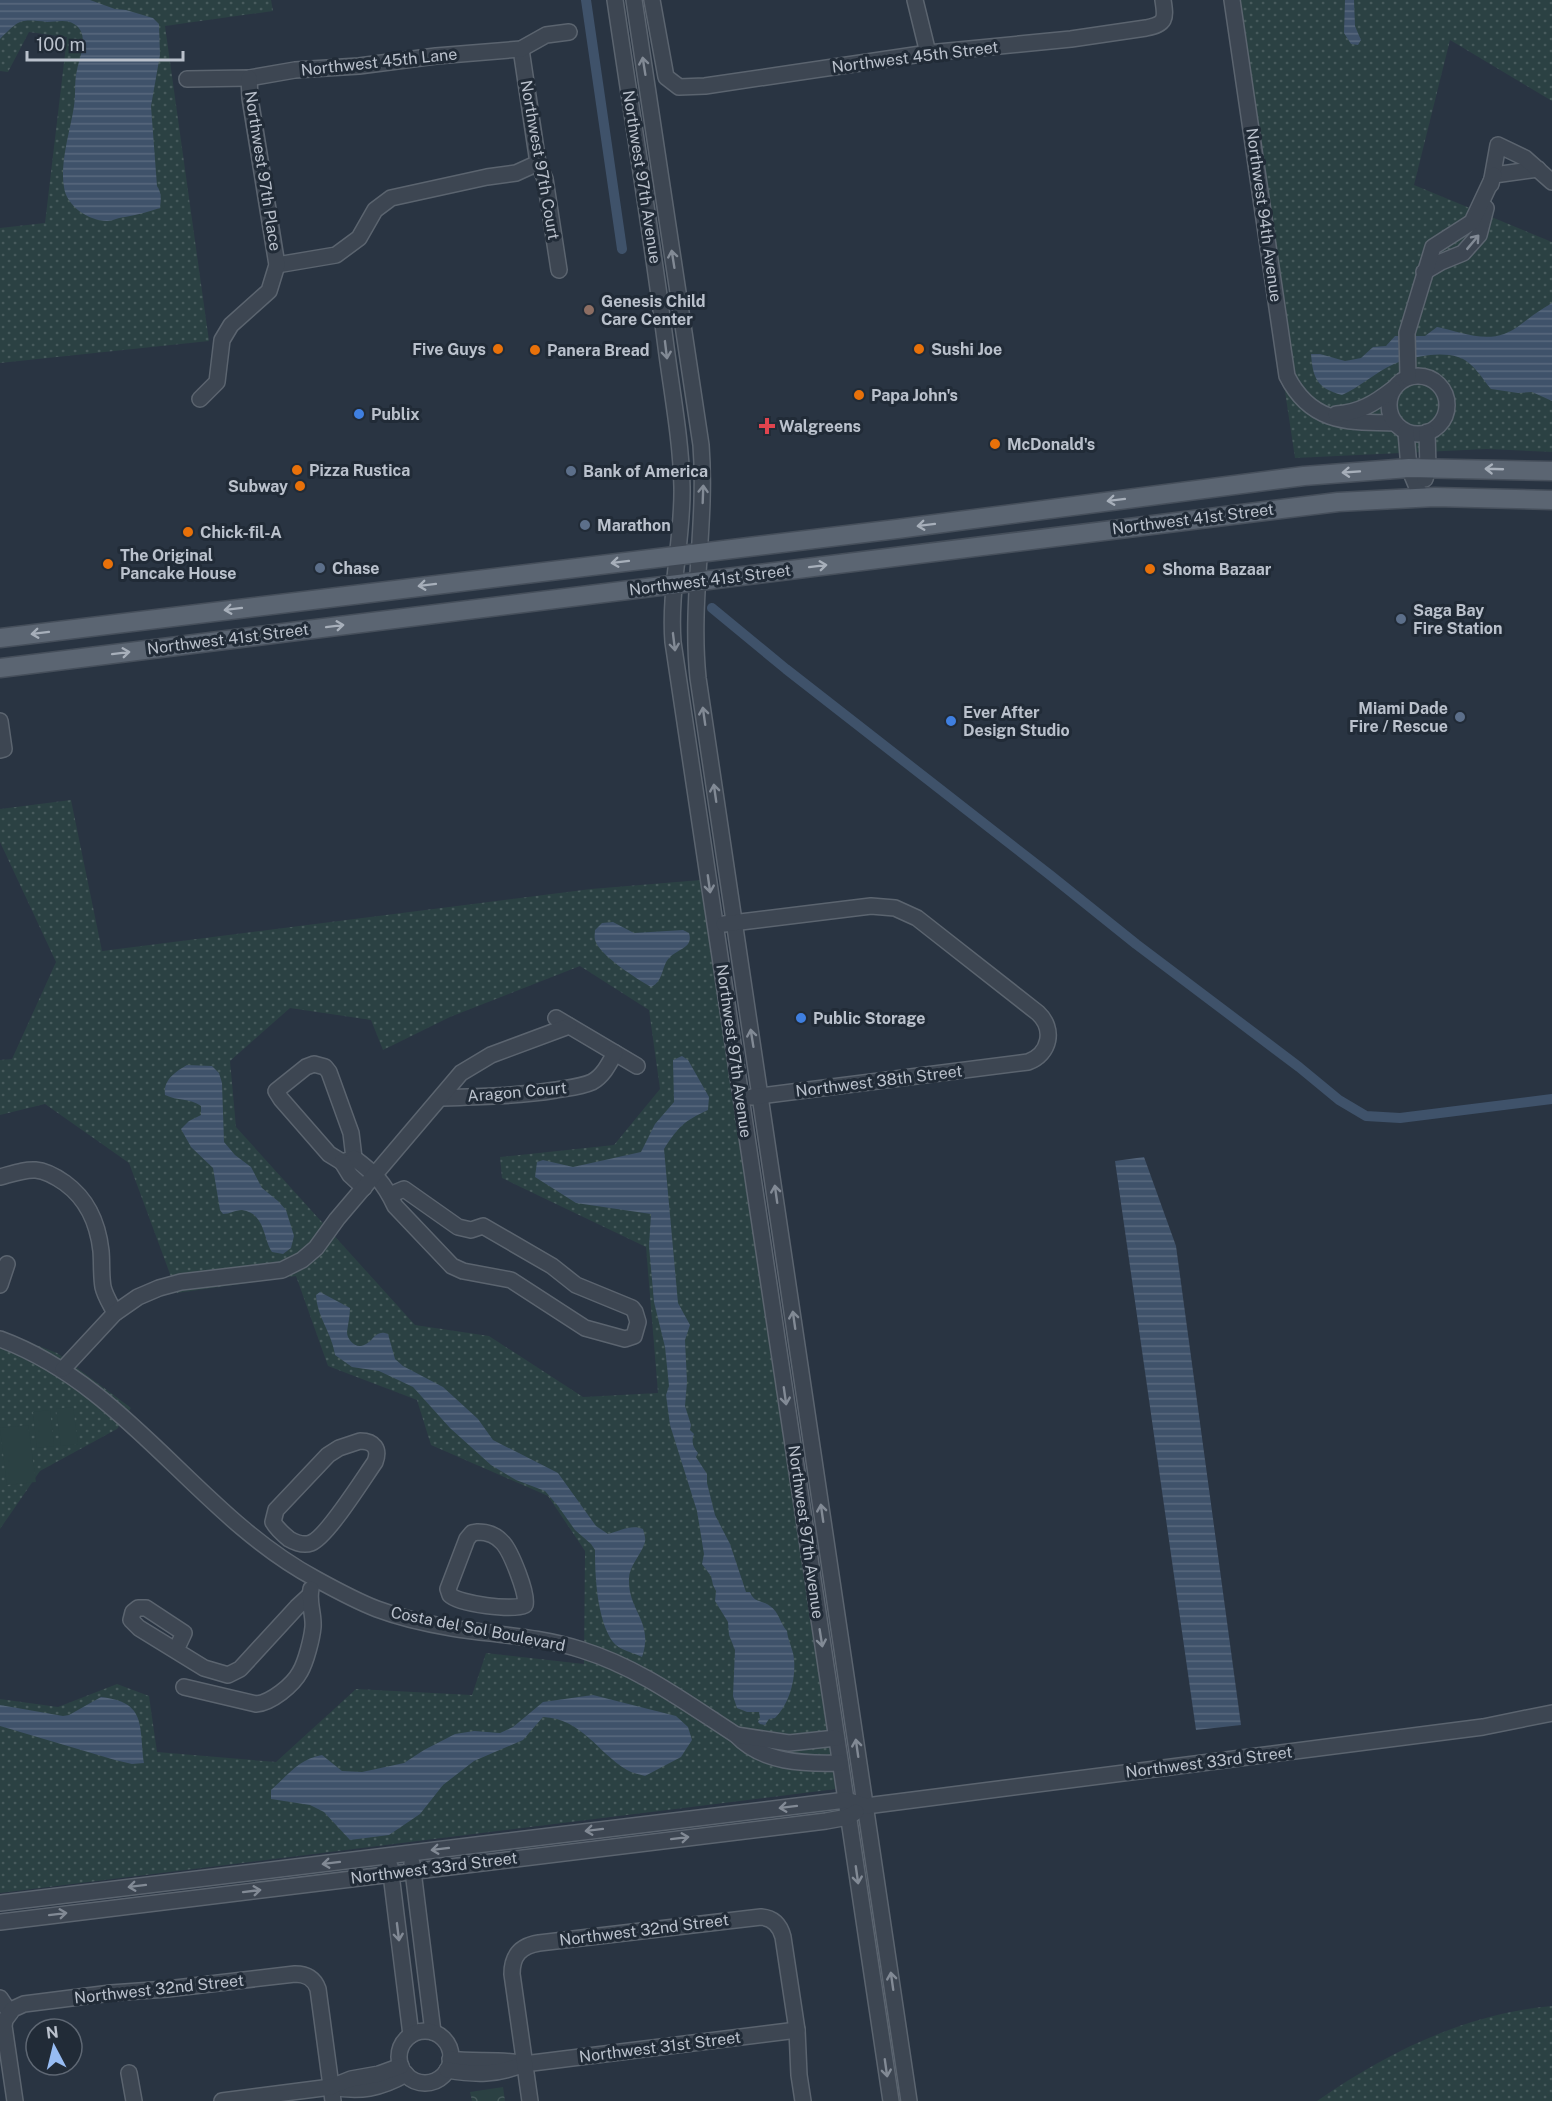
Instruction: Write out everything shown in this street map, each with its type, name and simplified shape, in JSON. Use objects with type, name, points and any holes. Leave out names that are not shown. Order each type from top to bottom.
[{"type":"main road","name":"Northwest 41st Street","points":[[0,638],[984,518],[1275,480],[1418,468],[1552,471]]},
{"type":"main road","points":[[1275,480],[1279,509]]},
{"type":"main road","points":[[1124,528],[1130,514],[1150,496]]},
{"type":"main road","name":"Northwest 41st Street","points":[[0,668],[1279,509],[1363,500],[1421,497],[1552,500]]},
{"type":"main road","points":[[1022,541],[1046,522],[1056,508],[1062,521],[1083,533]]},
{"type":"main road","points":[[984,518],[986,545]]},
{"type":"street","name":"Northwest 97th Avenue","points":[[615,0],[656,272],[679,450],[682,488],[672,613],[674,642],[891,2101]]},
{"type":"street","name":"Northwest 97th Avenue","points":[[634,0],[699,428],[703,482],[697,581],[697,669],[909,2101]]},
{"type":"street","name":"Northwest 45th Street","points":[[652,0],[666,77],[679,87],[705,86],[928,53],[1071,39],[1146,28],[1159,25],[1164,18],[1163,0]]},
{"type":"street","points":[[915,0],[928,53]]},
{"type":"street","name":"Northwest 94th Avenue","points":[[1232,0],[1287,376],[1295,393],[1324,414],[1343,420],[1400,427]]},
{"type":"street","name":"Northwest 45th Lane","points":[[187,79],[249,78],[295,70],[359,66],[436,56],[520,49],[546,35],[569,32]]},
{"type":"street","name":"Northwest 97th Court","points":[[520,49],[538,163],[545,179],[559,270]]},
{"type":"street","name":"Northwest 97th Place","points":[[249,78],[250,98],[277,265]]},
{"type":"street","points":[[1424,272],[1463,253],[1479,235],[1494,175],[1498,146],[1526,158],[1552,182]]},
{"type":"street","points":[[200,399],[217,381],[222,340],[231,325],[269,291],[277,265],[336,255],[359,238],[375,210],[392,198],[487,177],[516,173],[538,163]]},
{"type":"street","points":[[1494,175],[1538,169]]},
{"type":"street","points":[[1324,414],[1347,414],[1372,405],[1393,389],[1408,371],[1407,333],[1433,247],[1472,222],[1494,175]]},
{"type":"street","points":[[1400,427],[1413,434],[1427,432],[1440,424],[1447,407],[1446,397],[1436,381],[1408,371]]},
{"type":"street","points":[[1393,389],[1388,408],[1400,427],[1418,468],[1421,497]]},
{"type":"street","points":[[1418,468],[1427,432]]},
{"type":"street","points":[[0,721],[4,749],[0,750]]},
{"type":"street","name":"Northwest 38th Street","points":[[734,923],[871,906],[889,907],[909,913],[1043,1018],[1048,1037],[1044,1051],[1033,1060],[1018,1064],[741,1099]]},
{"type":"street","points":[[715,925],[734,923]]},
{"type":"street","points":[[556,1018],[637,1066]]},
{"type":"street","points":[[63,1369],[115,1313],[138,1297],[171,1284],[267,1273],[288,1268],[302,1260],[316,1248],[375,1174],[461,1074],[483,1060],[569,1026]]},
{"type":"street","name":"Aragon Court","points":[[441,1098],[529,1094],[577,1086],[599,1077],[615,1053]]},
{"type":"street","points":[[364,1188],[350,1176],[348,1160],[351,1133],[329,1072],[325,1067],[314,1064],[306,1067],[276,1091],[281,1099],[329,1154],[348,1160],[375,1174],[395,1206],[452,1266],[463,1271],[511,1280],[585,1328],[625,1339],[634,1336],[638,1317],[627,1306],[576,1285],[552,1266],[483,1226],[471,1230],[458,1227],[404,1189],[390,1195]]},
{"type":"street","points":[[0,1177],[37,1169],[60,1180],[80,1195],[94,1223],[100,1244],[104,1289],[115,1313]]},
{"type":"street","points":[[764,1255],[784,1252]]},
{"type":"street","points":[[0,1285],[7,1264]]},
{"type":"street","name":"Costa del Sol Boulevard","points":[[0,1339],[36,1354],[63,1369],[106,1402],[238,1526],[274,1553],[314,1578],[385,1611],[434,1624],[522,1636],[584,1650],[628,1667],[673,1692],[736,1735],[750,1748],[788,1761],[840,1763]]},
{"type":"street","points":[[360,1441],[371,1442],[375,1445],[377,1456],[375,1462],[320,1537],[304,1545],[287,1537],[275,1526],[274,1514],[323,1460],[333,1451],[360,1441]]},
{"type":"street","points":[[472,1533],[493,1535],[505,1545],[526,1598],[525,1605],[522,1607],[488,1605],[455,1600],[448,1592],[467,1539],[472,1533]]},
{"type":"street","points":[[806,1539],[825,1536]]},
{"type":"street","points":[[274,1553],[287,1537]]},
{"type":"street","points":[[204,1668],[191,1689],[256,1704],[266,1702],[287,1687],[300,1673],[312,1635],[313,1620],[309,1596],[314,1578]]},
{"type":"street","points":[[176,1650],[204,1668],[225,1675],[236,1672],[309,1596]]},
{"type":"street","points":[[485,1632],[488,1605]]},
{"type":"street","name":"Northwest 33rd Street","points":[[0,1903],[846,1800],[866,1806],[1483,1727],[1552,1713]]},
{"type":"street","name":"Costa del Sol Boulevard","points":[[736,1735],[782,1743],[836,1738]]},
{"type":"street","name":"Northwest 33rd Street","points":[[0,1922],[848,1817],[866,1806]]},
{"type":"street","points":[[411,1853],[433,2032]]},
{"type":"street","points":[[389,1856],[411,2035]]},
{"type":"street","name":"Northwest 32nd Street","points":[[524,2064],[512,1974],[513,1963],[516,1955],[523,1948],[539,1943],[765,1917],[775,1921],[781,1929],[797,2030]]},
{"type":"street","name":"Northwest 32nd Street","points":[[10,2013],[16,2007],[24,2004],[295,1974],[310,1978],[317,1985],[332,2094]]},
{"type":"street","points":[[0,1998],[10,2013],[5,2020],[4,2030],[15,2101]]},
{"type":"street","points":[[797,2030],[803,2101]]},
{"type":"street","name":"Northwest 31st Street","points":[[448,2065],[506,2060],[524,2064],[797,2030]]},
{"type":"street","points":[[420,2031],[433,2032],[447,2044],[448,2065],[439,2078],[430,2082],[414,2080],[403,2070],[400,2049],[411,2035],[420,2031]]},
{"type":"street","points":[[524,2064],[530,2101]]},
{"type":"street","points":[[222,2101],[332,2094],[351,2079],[403,2070]]},
{"type":"street","points":[[129,2073],[134,2101]]},
{"type":"green space","points":[[0,0],[271,0],[273,11],[165,26],[209,341],[0,363],[0,228],[45,223],[67,37],[29,32],[8,72],[0,71]]},
{"type":"green space","points":[[1226,0],[1552,0],[1552,101],[1450,40],[1414,185],[1552,242],[1552,452],[1487,449],[1295,458]]},
{"type":"green space","points":[[71,800],[102,951],[591,889],[701,880],[836,1789],[0,1893],[0,1699],[58,1707],[117,1684],[149,1696],[157,1752],[276,1762],[356,1689],[472,1695],[486,1653],[584,1664],[585,1551],[548,1496],[431,1445],[417,1400],[328,1366],[296,1276],[177,1293],[129,1163],[45,1104],[0,1115],[0,1060],[12,1059],[56,962],[0,842],[0,809]],"holes":[[[580,966],[649,1010],[660,1089],[614,1145],[500,1157],[502,1178],[646,1247],[658,1393],[583,1397],[489,1336],[415,1325],[236,1127],[230,1061],[290,1008],[371,1020],[383,1050],[450,1017]]]},
{"type":"green space","points":[[0,1331],[57,1353],[131,1408],[117,1429],[40,1471],[0,1529]]},
{"type":"green space","points":[[73,1407],[78,1444],[61,1446],[56,1409]]},
{"type":"green space","points":[[50,1410],[54,1446],[37,1448],[33,1412]]},
{"type":"green space","points":[[28,1425],[36,1482],[7,1485],[0,1428]]},
{"type":"green space","points":[[1552,2006],[1552,2101],[1317,2101],[1371,2067],[1428,2038],[1489,2017]]},
{"type":"green space","points":[[503,2087],[505,2101],[472,2101],[470,2092]]},
{"type":"water","points":[[0,0],[90,0],[153,18],[159,24],[160,55],[151,106],[157,186],[161,197],[160,208],[107,221],[86,215],[69,200],[64,187],[63,167],[74,106],[76,74],[83,45],[82,33],[74,24],[68,22],[26,21],[12,27],[0,39]]},
{"type":"water","points":[[1345,0],[1354,0],[1355,26],[1361,40],[1358,45],[1351,44],[1344,33]]},
{"type":"water","points":[[1552,303],[1552,401],[1532,392],[1518,393],[1491,389],[1468,362],[1451,355],[1426,356],[1394,364],[1342,395],[1322,386],[1313,370],[1311,354],[1320,354],[1345,361],[1361,358],[1373,347],[1386,346],[1395,336],[1425,336],[1437,327],[1487,337],[1504,334]]},
{"type":"water","points":[[613,922],[634,933],[683,930],[689,933],[690,938],[684,948],[669,958],[660,978],[651,987],[619,966],[598,946],[595,930],[602,923]]},
{"type":"water","points":[[682,1056],[688,1060],[709,1097],[708,1110],[682,1125],[664,1149],[678,1303],[690,1325],[685,1340],[687,1382],[685,1406],[691,1425],[690,1430],[694,1434],[693,1444],[698,1453],[696,1457],[707,1474],[715,1515],[730,1544],[746,1592],[750,1592],[758,1601],[773,1608],[787,1631],[793,1652],[794,1675],[788,1699],[775,1718],[769,1719],[765,1725],[758,1722],[759,1712],[747,1712],[737,1708],[733,1696],[735,1650],[729,1635],[728,1622],[715,1601],[716,1591],[711,1576],[702,1564],[704,1554],[697,1511],[670,1425],[666,1395],[669,1386],[665,1347],[654,1302],[649,1246],[651,1214],[576,1203],[535,1177],[537,1162],[543,1160],[573,1167],[641,1152],[655,1124],[674,1102],[673,1060]]},
{"type":"water","points":[[187,1065],[212,1066],[219,1073],[222,1083],[224,1142],[235,1155],[251,1167],[262,1188],[286,1210],[294,1236],[291,1248],[283,1254],[272,1252],[259,1221],[250,1212],[242,1210],[223,1214],[220,1210],[213,1168],[191,1147],[181,1129],[189,1121],[201,1115],[201,1106],[165,1095],[168,1081]]},
{"type":"water","points":[[1144,1157],[1176,1246],[1241,1725],[1196,1730],[1115,1161]]},
{"type":"water","points":[[320,1292],[350,1308],[347,1332],[353,1343],[361,1346],[377,1334],[388,1334],[395,1359],[403,1366],[443,1387],[478,1419],[493,1440],[558,1473],[596,1526],[608,1534],[630,1528],[643,1529],[645,1542],[629,1576],[630,1592],[645,1635],[642,1657],[613,1642],[600,1610],[595,1550],[575,1530],[545,1491],[516,1480],[491,1465],[450,1428],[413,1387],[379,1371],[352,1367],[335,1355],[317,1303],[316,1295]]},
{"type":"water","points":[[593,1695],[676,1716],[688,1727],[692,1740],[681,1757],[645,1776],[633,1773],[616,1763],[579,1730],[557,1719],[543,1717],[523,1740],[474,1761],[443,1785],[420,1814],[389,1835],[350,1840],[324,1812],[310,1805],[271,1799],[271,1790],[294,1768],[314,1757],[322,1755],[342,1771],[362,1772],[404,1763],[455,1734],[474,1731],[500,1733],[513,1727],[543,1702]]},
{"type":"water","points":[[101,1697],[116,1700],[134,1710],[140,1727],[144,1763],[132,1764],[115,1760],[0,1726],[0,1705],[63,1716]]},
{"type":"waterway","points":[[586,0],[622,249]]},
{"type":"waterway","points":[[712,608],[786,669],[1136,944],[1339,1100],[1366,1116],[1400,1118],[1552,1099]]},
{"type":"place","name":"Genesis Child Care Center","points":[[589,310]]},
{"type":"place","name":"Five Guys","points":[[498,349]]},
{"type":"place","name":"Sushi Joe","points":[[919,349]]},
{"type":"place","name":"Panera Bread","points":[[535,350]]},
{"type":"place","name":"Papa John's","points":[[859,395]]},
{"type":"place","name":"Publix","points":[[359,414]]},
{"type":"place","name":"Walgreens","points":[[767,426]]},
{"type":"place","name":"McDonald's","points":[[995,444]]},
{"type":"place","name":"Pizza Rustica","points":[[297,470]]},
{"type":"place","name":"Bank of America","points":[[571,471]]},
{"type":"place","name":"Subway","points":[[300,486]]},
{"type":"place","name":"Marathon","points":[[585,525]]},
{"type":"place","name":"Chick-fil-A","points":[[188,532]]},
{"type":"place","name":"The Original Pancake House","points":[[108,564]]},
{"type":"place","name":"Chase","points":[[320,568]]},
{"type":"place","name":"Shoma Bazaar","points":[[1150,569]]},
{"type":"place","name":"Saga Bay Fire Station","points":[[1401,619]]},
{"type":"place","name":"Miami Dade Fire / Rescue","points":[[1460,717]]},
{"type":"place","name":"Ever After Design Studio","points":[[951,721]]},
{"type":"place","name":"Public Storage","points":[[801,1018]]}]
